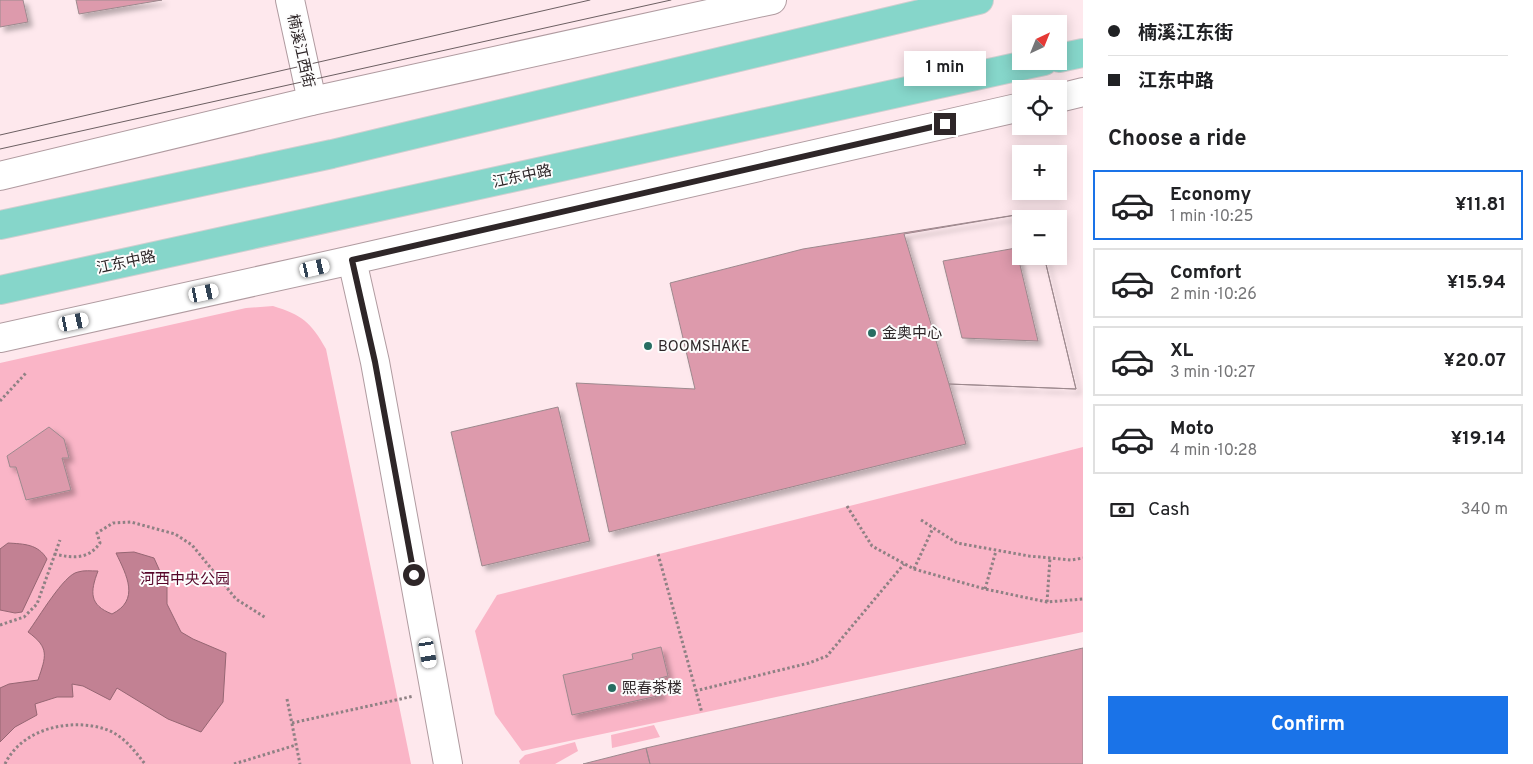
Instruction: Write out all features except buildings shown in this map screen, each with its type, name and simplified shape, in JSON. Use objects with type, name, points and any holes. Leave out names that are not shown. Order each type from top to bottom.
[{"type":"main road","points":[[0,226],[332,154],[979,0]]},
{"type":"main road","points":[[1068,56],[1083,53]]},
{"type":"main road","name":"江东中路","points":[[0,290],[1012,68]]},
{"type":"street","name":"楠溪江西街","points":[[290,0],[312,101]]},
{"type":"street","points":[[0,176],[312,101],[772,0]]},
{"type":"street","points":[[1067,96],[1083,92]]},
{"type":"street","points":[[0,338],[352,260],[1012,108]]},
{"type":"street","points":[[352,260],[375,362],[448,764]]},
{"type":"path","points":[[0,401],[26,373]]},
{"type":"path","points":[[847,506],[872,546],[914,569],[985,589],[1048,602],[1083,599]]},
{"type":"path","points":[[921,520],[957,543],[996,551],[1050,558],[1071,560],[1083,558]]},
{"type":"path","points":[[54,554],[78,559],[96,549],[100,542],[97,533],[113,524],[131,522],[150,526],[175,534],[192,545],[236,599],[266,618]]},
{"type":"path","points":[[914,569],[933,528]]},
{"type":"path","points":[[0,624],[24,617],[37,604],[60,540]]},
{"type":"path","points":[[985,589],[996,551]]},
{"type":"path","points":[[658,554],[702,713]]},
{"type":"path","points":[[1048,602],[1050,558]]},
{"type":"path","points":[[695,691],[809,663],[827,656],[904,564]]},
{"type":"path","points":[[292,723],[435,692]]},
{"type":"path","points":[[287,699],[300,764]]},
{"type":"path","points":[[5,764],[27,739],[52,727],[79,724],[107,730],[130,745],[145,764]]},
{"type":"path","points":[[234,764],[296,745]]},
{"type":"green space","name":"河西中央公园","points":[[273,306],[299,316],[315,332],[326,349],[411,764],[0,764],[0,363],[246,308]]},
{"type":"green space","points":[[1083,447],[1083,632],[522,751],[495,714],[475,631],[497,595]]},
{"type":"green space","points":[[654,725],[660,737],[612,748],[611,735]]},
{"type":"green space","points":[[575,742],[578,751],[555,764],[520,764],[519,761],[525,755]]},
{"type":"shaded area","points":[[8,543],[35,548],[47,559],[22,612],[15,613],[0,610],[0,549]]},
{"type":"shaded area","points":[[134,552],[154,558],[167,587],[167,604],[181,632],[226,653],[223,702],[201,732],[168,719],[117,688],[110,700],[83,686],[72,684],[73,697],[57,697],[35,704],[37,715],[15,727],[0,742],[0,688],[9,684],[38,680],[43,665],[43,648],[28,632],[59,588],[66,580],[78,572],[98,571],[93,597],[99,606],[112,614],[126,602],[129,587],[116,553]]},
{"type":"tram line","points":[[0,135],[590,0]]},
{"type":"tram line","points":[[0,149],[671,0]]},
{"type":"place","name":"金奥中心","points":[[872,333]]},
{"type":"place","name":"BOOMSHAKE","points":[[648,346]]},
{"type":"place","name":"熙春茶楼","points":[[612,688]]},
{"type":"route","points":[[414,575],[375,362],[352,260],[945,124]]}]
